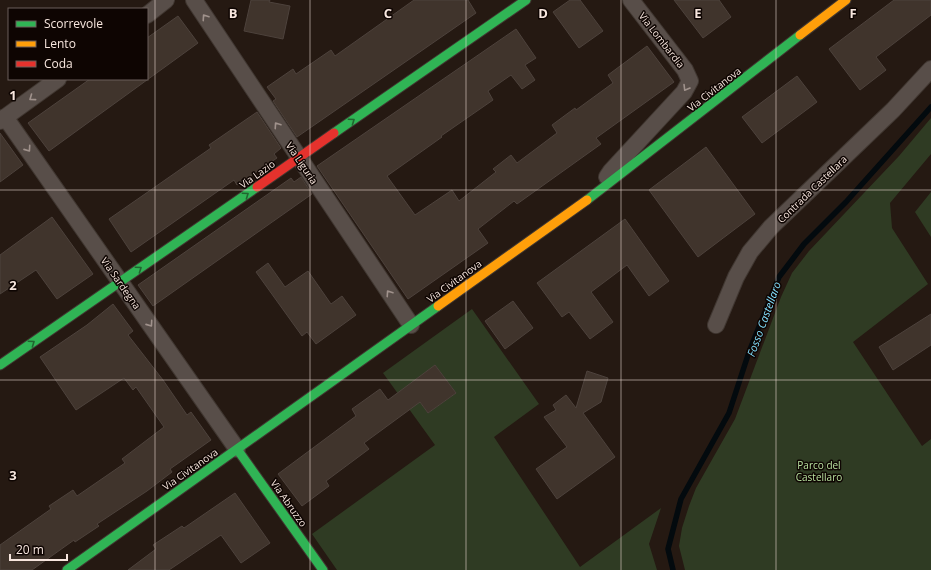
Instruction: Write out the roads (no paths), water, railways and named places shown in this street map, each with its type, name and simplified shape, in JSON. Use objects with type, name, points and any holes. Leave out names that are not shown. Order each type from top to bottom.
[{"type":"street","points":[[148,14],[166,0]]},
{"type":"street","name":"Via Liguria","points":[[194,0],[411,325]]},
{"type":"street","name":"Via Lombardia","points":[[599,191],[611,171],[684,92],[690,81],[685,70],[631,0]]},
{"type":"street","name":"Via Civitanova","points":[[66,570],[599,191],[846,0]]},
{"type":"street","name":"Via Lazio","points":[[0,365],[299,158],[519,2]]},
{"type":"street","name":"Contrada Castellara","points":[[716,325],[736,277],[750,252],[771,227],[888,115],[931,69]]},
{"type":"street","points":[[3,119],[57,80]]},
{"type":"street","name":"Via Sardegna","points":[[3,119],[237,449]]},
{"type":"street","points":[[643,136],[644,146],[649,153]]},
{"type":"street","name":"Via Abruzzo","points":[[237,449],[323,570]]},
{"type":"waterway","name":"Fosso Castellaro","points":[[673,570],[668,549],[681,499],[729,413],[749,352],[779,277],[804,244],[846,202],[931,107]]},
{"type":"park label","name":"Parco del Castellaro","points":[[819,470]]}]
